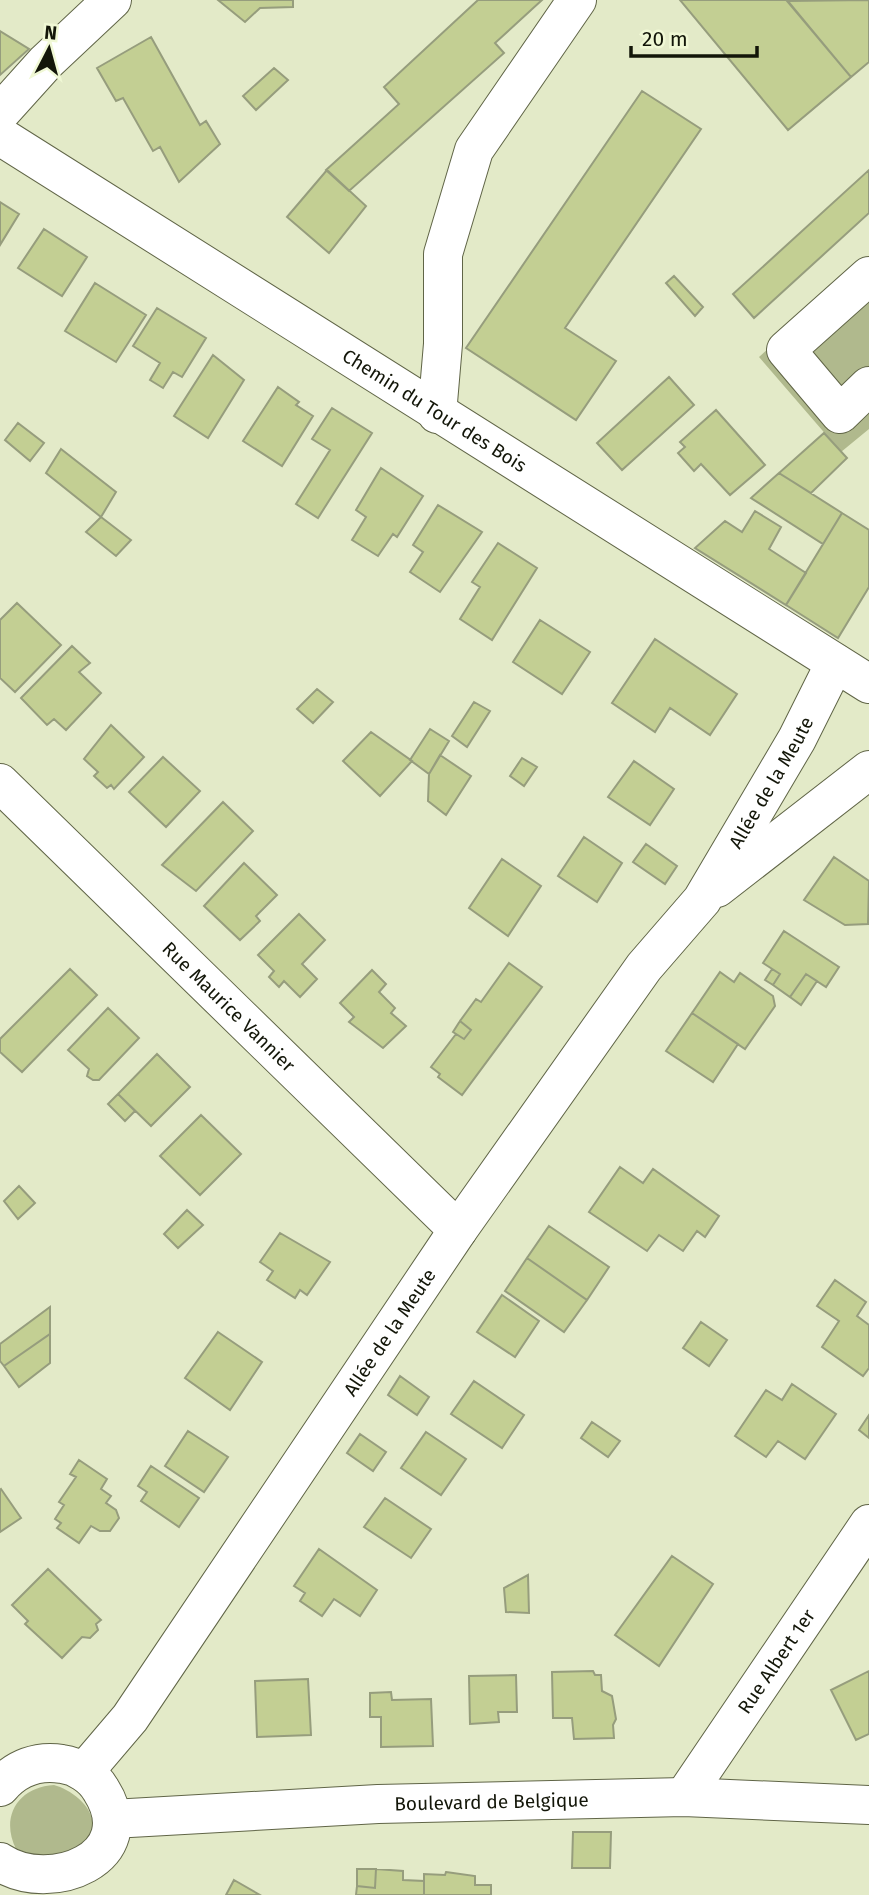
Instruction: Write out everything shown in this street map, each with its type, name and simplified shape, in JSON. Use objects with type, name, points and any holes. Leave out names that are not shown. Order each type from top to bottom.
[{"type":"street","points":[[0,113],[46,62],[112,0]]},
{"type":"street","points":[[437,414],[443,344],[443,254],[474,150],[577,0]]},
{"type":"street","name":"Chemin du Tour des Bois","points":[[0,136],[869,684]]},
{"type":"street","points":[[869,276],[786,351],[840,414],[869,386]]},
{"type":"street","name":"Allée de la Meute","points":[[84,1772],[130,1718],[458,1230],[644,967],[702,900],[797,738],[835,663]]},
{"type":"street","name":"Allée de la Meute","points":[[702,900],[869,770]]},
{"type":"street","name":"Rue Maurice Vannier","points":[[0,783],[458,1230]]},
{"type":"street","name":"Rue Albert 1er","points":[[684,1797],[869,1524]]},
{"type":"street","points":[[5,1771],[49,1762],[84,1772],[98,1784],[108,1800],[112,1819],[106,1853],[87,1887],[47,1887],[5,1877]]},
{"type":"street","name":"Boulevard de Belgique","points":[[112,1819],[378,1804],[684,1797],[869,1805]]},
{"type":"green space","points":[[869,258],[869,429],[841,452],[759,357]]},
{"type":"green space","points":[[54,1785],[77,1797],[92,1819],[89,1837],[62,1865],[16,1849],[10,1826],[12,1815],[22,1798],[31,1791]]},
{"type":"building","points":[[218,0],[293,0],[293,7],[260,8],[245,22]]},
{"type":"building","points":[[478,0],[542,0],[495,43],[504,53],[349,191],[326,170],[399,104],[384,87]]},
{"type":"building","points":[[680,0],[787,0],[851,77],[788,130]]},
{"type":"building","points":[[869,0],[869,62],[851,77],[787,1]]},
{"type":"building","points":[[0,31],[29,49],[0,75]]},
{"type":"building","points":[[151,37],[200,125],[206,121],[220,144],[179,182],[160,147],[153,151],[123,98],[116,101],[97,68]]},
{"type":"building","points":[[274,68],[288,80],[256,110],[243,96]]},
{"type":"building","points":[[642,91],[701,129],[565,328],[616,361],[576,420],[466,348]]},
{"type":"building","points":[[327,170],[366,206],[329,253],[287,217]]},
{"type":"building","points":[[869,170],[869,213],[754,318],[733,294]]},
{"type":"building","points":[[0,202],[19,214],[0,245]]},
{"type":"building","points":[[44,229],[87,257],[62,296],[18,268]]},
{"type":"building","points":[[674,276],[703,307],[695,316],[666,283]]},
{"type":"building","points":[[95,283],[146,315],[116,362],[65,331]]},
{"type":"building","points":[[157,308],[206,338],[182,377],[173,372],[163,388],[150,380],[160,363],[133,346]]},
{"type":"building","points":[[213,355],[244,380],[208,438],[174,416]]},
{"type":"building","points":[[669,377],[694,405],[622,470],[597,443]]},
{"type":"building","points":[[278,387],[299,402],[296,405],[313,416],[282,466],[243,441]]},
{"type":"building","points":[[332,408],[372,433],[318,518],[296,504],[330,450],[312,439]]},
{"type":"building","points":[[716,410],[765,465],[730,495],[701,464],[694,471],[678,453],[685,447],[680,442]]},
{"type":"building","points":[[18,423],[44,443],[30,461],[5,440]]},
{"type":"building","points":[[824,433],[847,458],[811,493],[779,473]]},
{"type":"building","points":[[61,449],[116,492],[101,517],[46,473]]},
{"type":"building","points":[[381,468],[423,496],[397,537],[393,534],[378,556],[352,540],[366,517],[356,510]]},
{"type":"building","points":[[779,473],[842,513],[823,544],[751,498]]},
{"type":"building","points":[[438,505],[482,532],[440,592],[410,572],[423,552],[413,545]]},
{"type":"building","points":[[755,511],[781,527],[769,549],[806,573],[786,605],[695,548],[725,521],[742,532]]},
{"type":"building","points":[[842,513],[869,530],[869,587],[838,638],[786,605]]},
{"type":"building","points":[[101,517],[131,540],[116,556],[86,532]]},
{"type":"building","points":[[498,543],[537,568],[492,640],[460,619],[480,587],[472,582]]},
{"type":"building","points":[[17,603],[61,645],[15,692],[0,678],[0,620]]},
{"type":"building","points":[[540,620],[590,652],[562,694],[513,662]]},
{"type":"building","points":[[655,639],[737,694],[710,735],[670,708],[655,732],[612,703]]},
{"type":"building","points":[[72,646],[90,663],[79,672],[101,693],[66,730],[54,719],[47,725],[21,698]]},
{"type":"building","points":[[317,689],[333,702],[313,723],[297,709]]},
{"type":"building","points":[[474,702],[490,711],[467,747],[452,736]]},
{"type":"building","points":[[111,725],[144,757],[114,789],[111,785],[107,788],[94,776],[98,772],[84,759]]},
{"type":"building","points":[[430,729],[449,741],[429,774],[410,760]]},
{"type":"building","points":[[371,732],[412,761],[380,796],[343,761]]},
{"type":"building","points":[[440,755],[471,776],[446,815],[428,801],[429,774]]},
{"type":"building","points":[[163,757],[200,791],[166,827],[129,792]]},
{"type":"building","points":[[522,758],[537,767],[524,786],[510,776]]},
{"type":"building","points":[[634,761],[674,789],[650,825],[608,797]]},
{"type":"building","points":[[223,802],[253,831],[196,891],[162,865]]},
{"type":"building","points":[[584,837],[622,863],[597,902],[558,876]]},
{"type":"building","points":[[646,844],[677,866],[665,884],[633,862]]},
{"type":"building","points":[[834,857],[869,881],[868,924],[845,925],[804,900]]},
{"type":"building","points":[[502,859],[541,886],[508,936],[469,908]]},
{"type":"building","points":[[244,863],[277,895],[256,916],[260,921],[240,940],[204,906]]},
{"type":"building","points":[[299,914],[325,940],[302,964],[317,979],[300,997],[284,981],[279,987],[269,977],[274,971],[258,955]]},
{"type":"building","points":[[784,931],[839,967],[826,987],[806,974],[790,997],[773,985],[780,974],[763,963]]},
{"type":"building","points":[[509,963],[542,987],[462,1095],[438,1077],[440,1074],[431,1067],[456,1034],[464,1039],[471,1030],[460,1021],[476,999],[481,1002]]},
{"type":"building","points":[[70,969],[97,995],[22,1072],[0,1052],[0,1039]]},
{"type":"building","points":[[772,969],[780,974],[773,985],[765,980]]},
{"type":"building","points":[[372,970],[386,984],[379,992],[395,1008],[391,1013],[406,1026],[383,1048],[349,1022],[354,1017],[340,1003]]},
{"type":"building","points":[[720,972],[734,982],[740,973],[773,996],[775,1006],[745,1049],[692,1013]]},
{"type":"building","points":[[806,974],[817,981],[801,1005],[790,997]]},
{"type":"building","points":[[108,1008],[139,1038],[99,1080],[93,1080],[87,1076],[89,1069],[68,1050]]},
{"type":"building","points":[[692,1013],[738,1044],[713,1082],[666,1051]]},
{"type":"building","points":[[460,1021],[471,1030],[464,1039],[453,1032]]},
{"type":"building","points":[[157,1054],[190,1087],[151,1126],[118,1094]]},
{"type":"building","points":[[118,1094],[135,1111],[125,1121],[108,1104]]},
{"type":"building","points":[[201,1115],[241,1154],[200,1195],[160,1156]]},
{"type":"building","points":[[620,1167],[643,1183],[653,1169],[719,1216],[705,1237],[697,1231],[683,1251],[659,1235],[647,1251],[589,1212]]},
{"type":"building","points":[[19,1186],[35,1203],[18,1219],[4,1201]]},
{"type":"building","points":[[187,1210],[203,1225],[178,1248],[164,1234]]},
{"type":"building","points":[[549,1226],[609,1267],[587,1300],[527,1258]]},
{"type":"building","points":[[280,1233],[330,1262],[307,1295],[300,1290],[295,1298],[267,1280],[273,1271],[260,1262]]},
{"type":"building","points":[[527,1258],[587,1300],[564,1332],[505,1291]]},
{"type":"building","points":[[835,1280],[866,1302],[857,1316],[869,1325],[869,1368],[863,1376],[822,1347],[839,1321],[817,1306]]},
{"type":"building","points":[[502,1295],[539,1321],[515,1357],[477,1332]]},
{"type":"building","points":[[50,1307],[50,1334],[4,1366],[0,1361],[0,1344]]},
{"type":"building","points":[[701,1322],[727,1340],[709,1366],[683,1348]]},
{"type":"building","points":[[218,1332],[262,1362],[230,1410],[185,1378]]},
{"type":"building","points":[[50,1334],[50,1363],[19,1387],[4,1366]]},
{"type":"building","points":[[400,1376],[429,1397],[417,1415],[388,1395]]},
{"type":"building","points":[[474,1381],[524,1415],[502,1448],[451,1414]]},
{"type":"building","points":[[792,1384],[836,1414],[805,1459],[778,1441],[766,1457],[735,1436],[766,1390],[782,1400]]},
{"type":"building","points":[[869,1415],[869,1438],[859,1430]]},
{"type":"building","points":[[592,1422],[620,1441],[608,1457],[581,1438]]},
{"type":"building","points":[[188,1431],[228,1457],[204,1492],[165,1466]]},
{"type":"building","points":[[426,1432],[466,1459],[441,1495],[401,1468]]},
{"type":"building","points":[[360,1434],[386,1452],[373,1471],[347,1453]]},
{"type":"building","points":[[79,1460],[107,1479],[101,1489],[111,1496],[106,1503],[116,1510],[119,1518],[110,1531],[100,1531],[91,1526],[79,1543],[57,1528],[61,1523],[55,1519],[64,1505],[59,1502],[76,1477],[70,1474]]},
{"type":"building","points":[[151,1466],[199,1498],[179,1527],[141,1501],[147,1492],[138,1486]]},
{"type":"building","points":[[0,1490],[21,1518],[0,1532]]},
{"type":"building","points":[[385,1498],[431,1529],[411,1558],[364,1527]]},
{"type":"building","points":[[319,1549],[377,1590],[360,1616],[334,1599],[322,1616],[300,1601],[305,1593],[294,1586]]},
{"type":"building","points":[[672,1556],[713,1584],[659,1666],[615,1635]]},
{"type":"building","points":[[48,1569],[101,1620],[96,1624],[98,1630],[90,1638],[82,1637],[62,1658],[25,1624],[28,1621],[12,1605]]},
{"type":"building","points":[[528,1575],[529,1613],[506,1612],[504,1588]]},
{"type":"building","points":[[593,1671],[595,1675],[601,1675],[602,1691],[612,1696],[616,1719],[613,1725],[614,1738],[574,1739],[572,1718],[553,1718],[552,1672]]},
{"type":"building","points":[[869,1671],[869,1734],[856,1740],[831,1690]]},
{"type":"building","points":[[516,1675],[517,1712],[498,1712],[499,1722],[470,1724],[469,1676]]},
{"type":"building","points":[[308,1679],[311,1735],[257,1737],[255,1681]]},
{"type":"building","points":[[391,1692],[392,1700],[431,1699],[433,1746],[381,1747],[381,1717],[370,1717],[370,1693]]},
{"type":"building","points":[[573,1832],[611,1832],[610,1868],[572,1868]]},
{"type":"building","points":[[357,1869],[376,1869],[375,1888],[357,1886]]},
{"type":"building","points":[[376,1869],[403,1871],[403,1880],[424,1881],[424,1895],[356,1895],[357,1886],[375,1888]]},
{"type":"building","points":[[446,1872],[475,1876],[475,1885],[491,1885],[491,1895],[424,1895],[424,1874],[445,1875]]},
{"type":"building","points":[[234,1880],[260,1895],[226,1895]]}]
